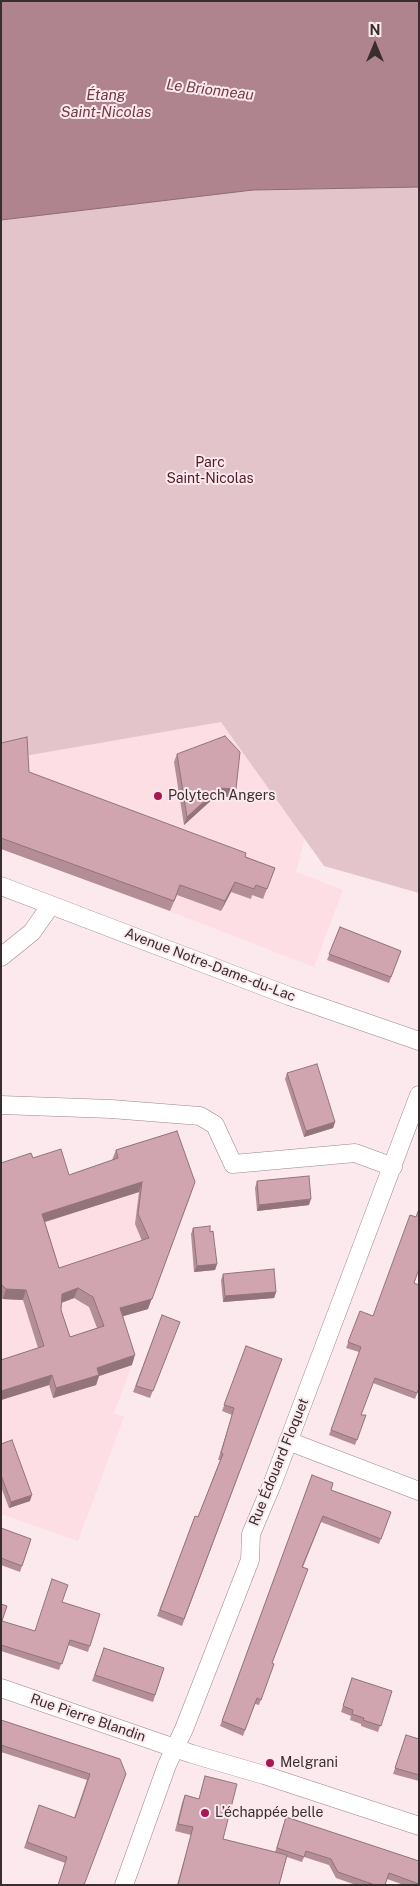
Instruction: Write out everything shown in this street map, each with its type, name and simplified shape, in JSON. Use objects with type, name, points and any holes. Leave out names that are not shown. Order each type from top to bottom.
[{"type":"street","name":"Avenue Notre-Dame-du-Lac","points":[[1,886],[289,996],[419,1041]]},
{"type":"street","points":[[1,957],[32,932],[51,905]]},
{"type":"street","name":"Rue Édouard Floquet","points":[[124,1885],[167,1765],[176,1748],[250,1560],[250,1534],[288,1441],[393,1168],[419,1095]]},
{"type":"street","points":[[1,1105],[111,1109],[200,1116],[216,1125],[233,1164],[356,1153],[393,1168]]},
{"type":"street","points":[[288,1441],[419,1491]]},
{"type":"street","name":"Rue Pierre Blandin","points":[[1,1688],[176,1748],[419,1826]]},
{"type":"shaded area","name":"Polytech Angers","points":[[262,698],[304,841],[296,872],[343,890],[314,967],[125,894],[112,884],[110,889],[1,849],[1,752]]},
{"type":"shaded area","points":[[174,1141],[192,1194],[148,1309],[117,1318],[132,1365],[114,1413],[124,1417],[78,1541],[1,1514],[1,1172],[65,1184],[114,1168],[112,1160]]},
{"type":"green space","name":"Parc Saint-Nicolas","points":[[419,187],[419,893],[324,866],[221,722],[1,760],[1,220],[253,190]]},
{"type":"water","name":"Étang Saint-Nicolas","points":[[1,1],[419,1],[419,187],[253,190],[1,220]]},
{"type":"building","points":[[225,736],[240,752],[236,789],[219,788],[187,817],[177,754]]},
{"type":"building","points":[[27,737],[29,772],[246,853],[245,857],[275,868],[267,889],[256,885],[254,889],[235,882],[225,901],[180,885],[174,901],[1,838],[1,743]]},
{"type":"building","points":[[340,927],[401,951],[391,977],[329,954]]},
{"type":"building","points":[[317,1064],[335,1122],[306,1131],[287,1073]]},
{"type":"building","points":[[177,1131],[195,1182],[152,1299],[120,1308],[135,1355],[97,1368],[99,1375],[56,1388],[52,1375],[1,1391],[1,1360],[44,1346],[26,1290],[6,1289],[1,1284],[1,1163],[31,1153],[33,1158],[61,1149],[69,1175],[118,1158],[116,1150]],"holes":[[[142,1182],[138,1214],[149,1238],[59,1268],[42,1214]],[[78,1288],[93,1297],[104,1326],[70,1337],[61,1310],[62,1294]]]},
{"type":"building","points":[[309,1176],[311,1199],[259,1205],[257,1181]]},
{"type":"building","points":[[419,1209],[419,1269],[414,1283],[419,1285],[419,1388],[417,1393],[375,1378],[361,1415],[366,1415],[357,1440],[331,1430],[361,1347],[348,1342],[360,1311],[373,1316],[410,1215],[416,1217]]},
{"type":"building","points":[[210,1226],[210,1232],[213,1231],[217,1264],[197,1266],[193,1228]]},
{"type":"building","points":[[274,1269],[276,1292],[225,1296],[223,1274]]},
{"type":"building","points":[[162,1315],[180,1322],[153,1391],[136,1386]]},
{"type":"building","points":[[246,1346],[282,1359],[184,1619],[160,1610],[195,1516],[198,1517],[223,1454],[221,1453],[234,1408],[224,1405]]},
{"type":"building","points":[[12,1440],[32,1495],[11,1502],[1,1475],[1,1444]]},
{"type":"building","points":[[312,1475],[333,1483],[331,1490],[391,1512],[381,1539],[323,1516],[302,1567],[308,1569],[272,1663],[274,1664],[261,1700],[257,1698],[245,1730],[222,1721]]},
{"type":"building","points":[[1,1528],[31,1539],[22,1566],[1,1558]]},
{"type":"building","points":[[52,1579],[68,1585],[62,1602],[100,1614],[90,1646],[70,1640],[62,1664],[1,1645],[1,1604],[7,1606],[2,1621],[35,1631]]},
{"type":"building","points":[[104,1648],[164,1668],[155,1695],[95,1675]]},
{"type":"building","points":[[352,1678],[392,1691],[381,1726],[363,1720],[364,1718],[352,1714],[353,1710],[343,1706]]},
{"type":"building","points":[[1,1720],[120,1759],[126,1774],[84,1885],[58,1885],[67,1857],[27,1842],[39,1805],[75,1818],[90,1774],[1,1745]]},
{"type":"building","points":[[406,1735],[419,1739],[419,1775],[395,1768]]},
{"type":"building","points":[[205,1776],[237,1784],[223,1839],[287,1855],[279,1885],[178,1885],[193,1827],[178,1824],[185,1795],[199,1799]]},
{"type":"building","points":[[286,1817],[419,1861],[419,1884],[389,1873],[385,1885],[375,1885],[338,1872],[331,1859],[306,1851],[304,1857],[277,1848]]},
{"type":"place","name":"Polytech Angers","points":[[158,796]]},
{"type":"place","name":"Melgrani","points":[[270,1763]]},
{"type":"place","name":"L’échappée belle","points":[[205,1813]]},
{"type":"water label","name":"Le Brionneau","points":[[210,90]]}]
